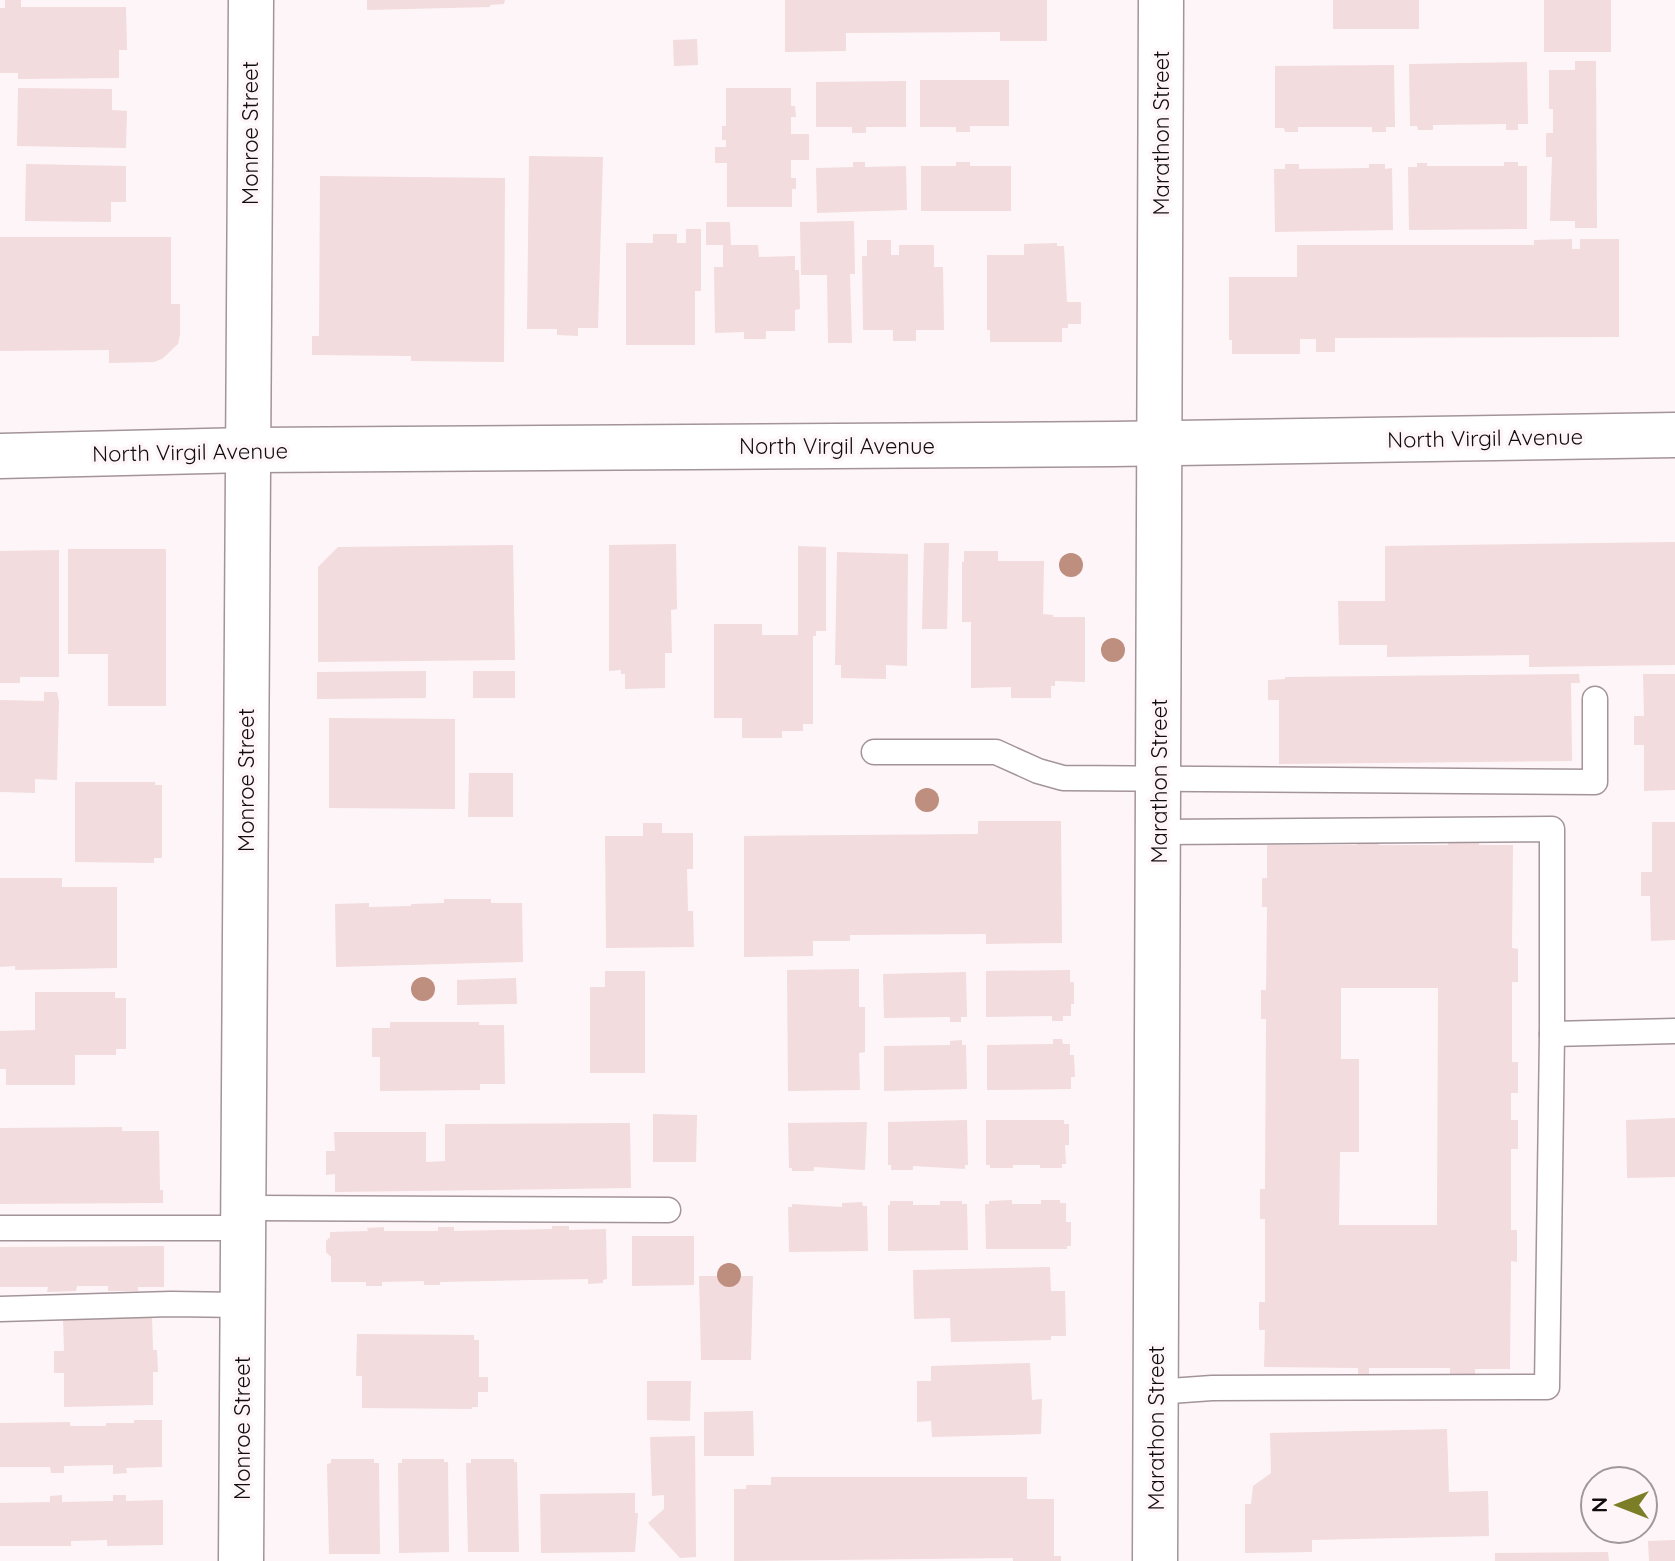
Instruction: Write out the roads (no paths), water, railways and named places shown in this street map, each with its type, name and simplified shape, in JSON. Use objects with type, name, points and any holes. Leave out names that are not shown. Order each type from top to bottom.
[{"type":"street","name":"Monroe Street","points":[[241,1561],[251,0]]},
{"type":"street","name":"Marathon Street","points":[[1155,1561],[1161,0]]},
{"type":"street","name":"North Virgil Avenue","points":[[0,456],[247,450],[1161,443],[1675,435]]},
{"type":"lane","points":[[874,752],[996,752],[1038,771],[1063,778],[1595,782],[1595,699]]},
{"type":"lane","points":[[1156,1392],[1212,1388],[1547,1387],[1552,1034],[1552,829],[1159,832]]},
{"type":"lane","points":[[1552,1034],[1675,1031]]},
{"type":"lane","points":[[0,1228],[244,1218],[668,1210]]},
{"type":"lane","points":[[0,1309],[243,1305]]}]
